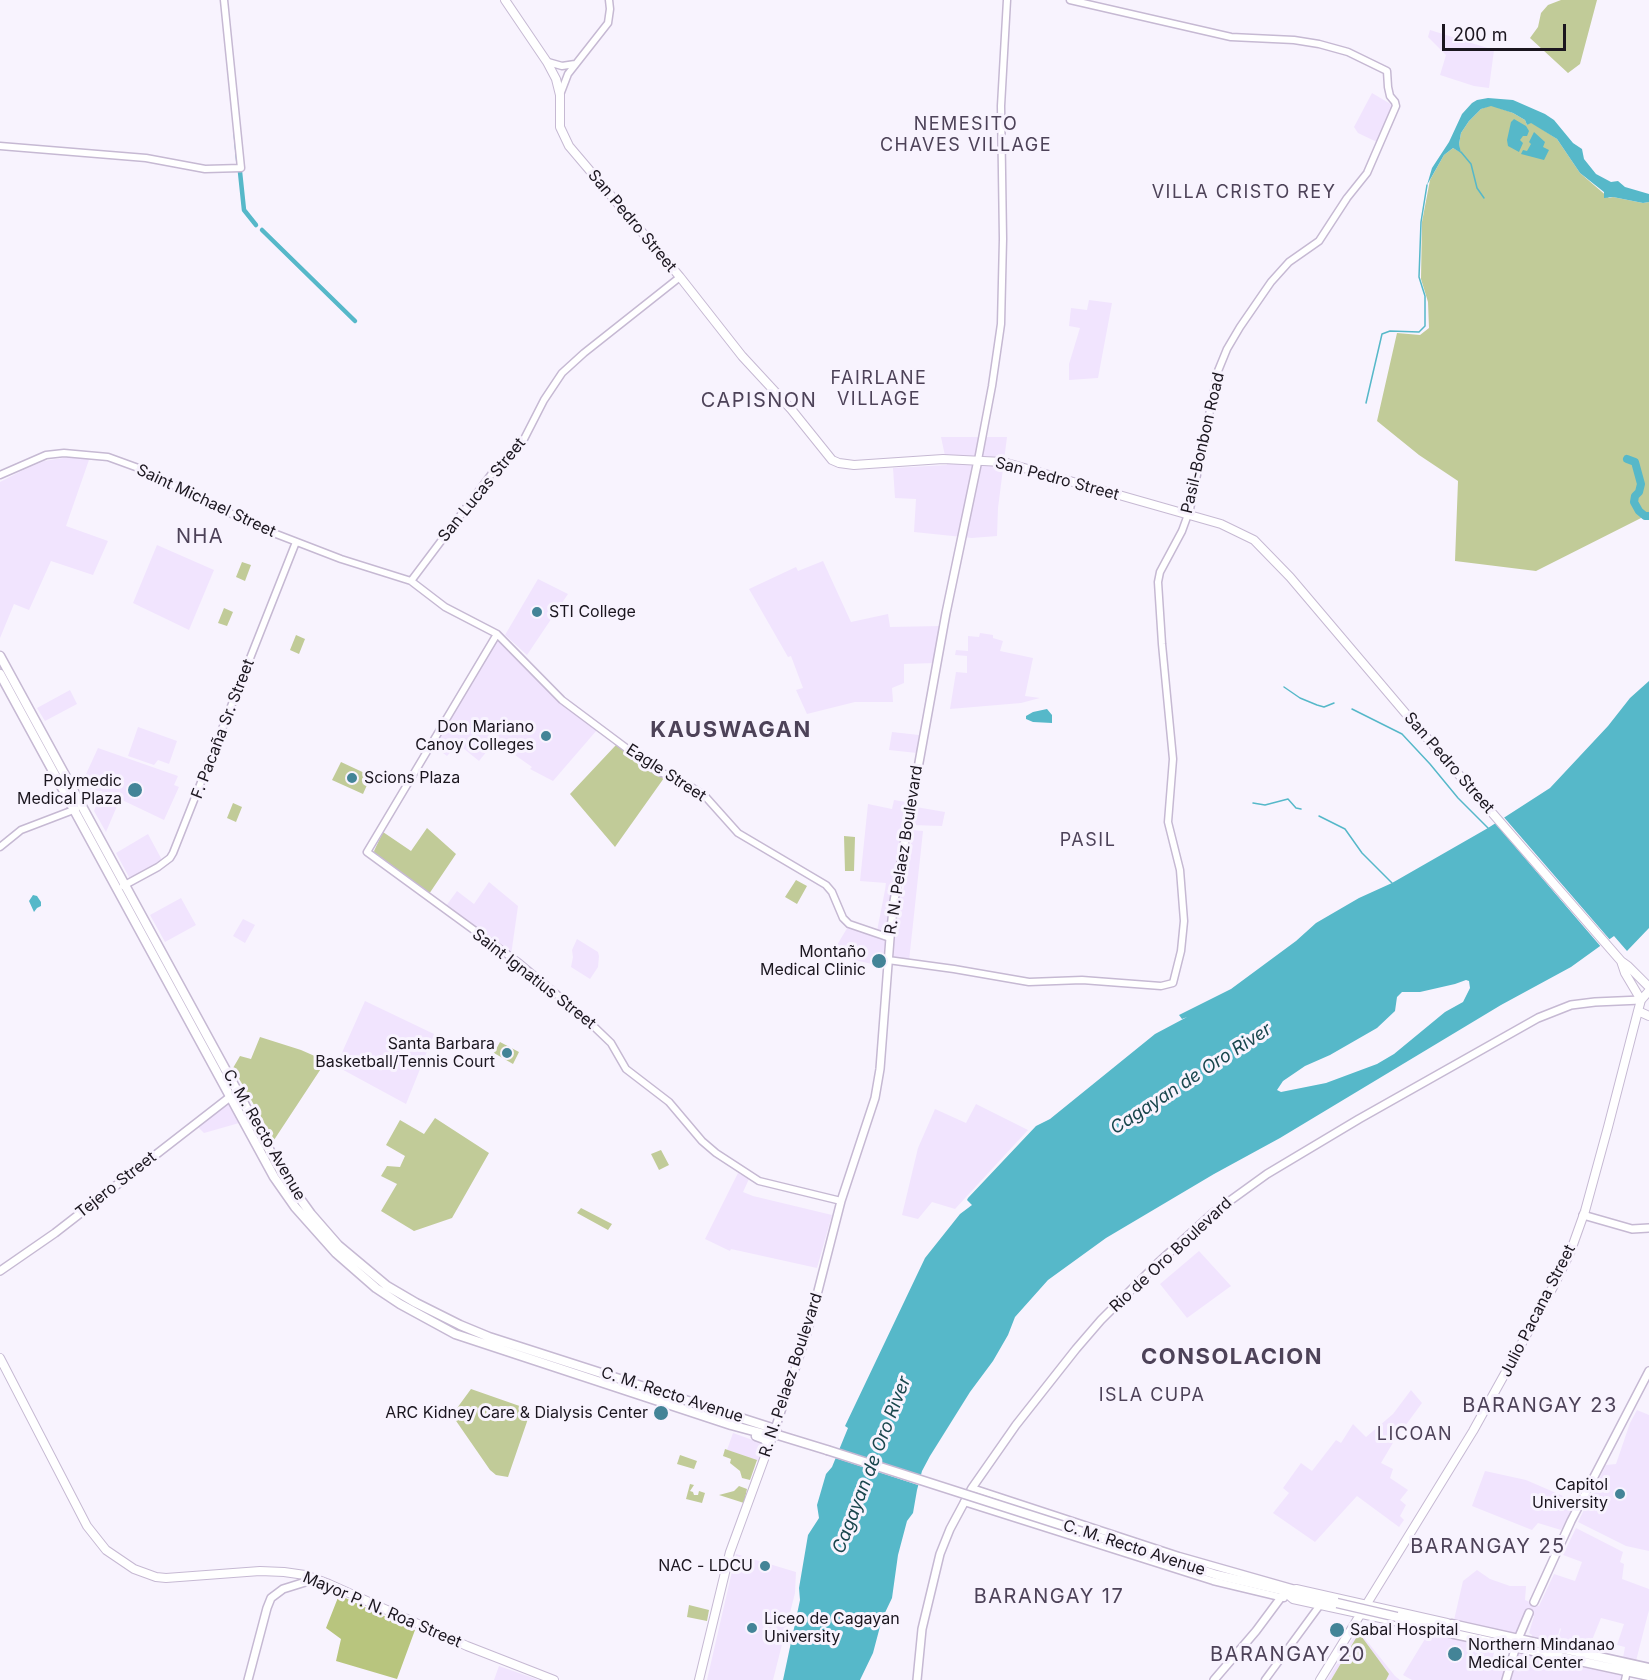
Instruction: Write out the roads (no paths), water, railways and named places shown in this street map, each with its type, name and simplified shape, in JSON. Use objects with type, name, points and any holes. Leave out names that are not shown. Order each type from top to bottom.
[{"type":"highway","name":"C. M. Recto Avenue","points":[[0,656],[230,1097],[260,1142]]},
{"type":"highway","name":"C. M. Recto Avenue","points":[[0,674],[79,808]]},
{"type":"highway","name":"C. M. Recto Avenue","points":[[121,887],[260,1142],[274,1177],[295,1207],[336,1253],[400,1304],[455,1334],[663,1392],[773,1436]]},
{"type":"highway","name":"C. M. Recto Avenue","points":[[585,1372],[660,1402],[731,1425],[826,1450],[1283,1595],[1649,1668]]},
{"type":"highway","points":[[660,1402],[663,1392]]},
{"type":"highway","name":"C. M. Recto Avenue","points":[[1517,1643],[1626,1675],[1649,1676]]},
{"type":"main road","points":[[505,0],[548,62],[560,95]]},
{"type":"main road","name":"San Pedro Street","points":[[560,95],[560,124],[566,141],[680,277],[742,356],[798,417],[832,460],[854,465],[943,459],[1003,462],[1239,531],[1254,540],[1267,551],[1620,960],[1649,989]]},
{"type":"main road","name":"R. N. Pelaez Boulevard","points":[[699,1680],[730,1552],[773,1436],[808,1330],[841,1201],[875,1098],[880,1069],[890,938],[901,861],[947,607],[978,460]]},
{"type":"main road","name":"San Pedro Street","points":[[1620,960],[1641,1000]]},
{"type":"main road","name":"Julio Pacana Street","points":[[1320,1680],[1495,1393],[1570,1253],[1583,1215],[1641,1000],[1649,989]]},
{"type":"main road","name":"Rio de Oro Boulevard","points":[[917,1680],[922,1629],[936,1569],[945,1541],[972,1488],[1016,1425],[1101,1320],[1185,1238],[1233,1197],[1305,1150],[1548,1013],[1583,1003],[1641,1000]]},
{"type":"main road","points":[[1638,1011],[1649,1016]]},
{"type":"main road","name":"Tejero Street","points":[[0,1271],[55,1233],[230,1097]]},
{"type":"main road","points":[[1583,1215],[1632,1229],[1649,1228]]},
{"type":"main road","name":"Mayor P. N. Roa Street","points":[[0,1358],[87,1526],[112,1555],[144,1574],[166,1578],[271,1571],[294,1573],[315,1579],[439,1635],[554,1680]]},
{"type":"main road","points":[[1534,1602],[1571,1521],[1649,1371]]},
{"type":"main road","points":[[248,1680],[271,1598],[283,1588],[315,1579]]},
{"type":"main road","name":"C. M. Recto Avenue","points":[[1283,1595],[1296,1589],[1366,1605],[1451,1629]]},
{"type":"main road","points":[[1214,1680],[1283,1595]]},
{"type":"main road","name":"C. M. Recto Avenue","points":[[1283,1595],[1320,1605],[1338,1606],[1361,1614],[1451,1629]]},
{"type":"main road","points":[[1338,1606],[1355,1623]]},
{"type":"main road","points":[[1506,1680],[1529,1613]]},
{"type":"street","points":[[0,146],[146,158],[205,169],[241,168],[224,0]]},
{"type":"street","name":"San Pedro Street","points":[[560,95],[568,74],[608,23],[609,0]]},
{"type":"street","name":"R. N. Pelaez Boulevard","points":[[978,460],[995,368],[1002,304],[1003,239],[1000,142],[1007,0]]},
{"type":"street","name":"Pasil-Bonbon Road","points":[[888,960],[1029,982],[1072,980],[1170,985],[1175,980],[1182,951],[1184,928],[1180,870],[1168,822],[1173,759],[1158,582],[1161,568],[1188,516],[1218,371],[1227,349],[1239,327],[1271,282],[1289,262],[1319,241],[1347,198],[1367,173],[1396,109],[1395,102],[1390,96],[1387,71],[1348,52],[1319,44],[1285,39],[1231,37],[1070,0]]},
{"type":"street","points":[[548,62],[559,66],[576,64]]},
{"type":"street","name":"San Lucas Street","points":[[411,580],[485,482],[520,445],[562,372],[680,277]]},
{"type":"street","name":"Saint Michael Street","points":[[0,475],[46,455],[64,453],[104,456],[141,469],[238,519],[350,562],[411,580]]},
{"type":"street","name":"F. Pacaña Sr. Street","points":[[121,887],[169,859],[176,848],[296,542]]},
{"type":"street","name":"Eagle Street","points":[[411,580],[445,607],[498,634],[566,703],[657,771],[680,780],[704,795],[738,833],[826,885],[832,892],[843,918],[849,924],[890,938]]},
{"type":"street","name":"Saint Ignatius Street","points":[[498,634],[367,852],[519,963],[585,1018],[611,1043],[627,1070],[669,1102],[702,1141],[716,1153],[759,1181],[841,1201]]},
{"type":"street","points":[[0,847],[21,830],[79,808]]},
{"type":"street","points":[[972,1488],[1179,1556],[1296,1589]]},
{"type":"street","points":[[1004,1515],[1010,1501]]},
{"type":"street","points":[[964,1502],[1222,1583],[1283,1595]]},
{"type":"street","points":[[1265,1680],[1320,1605]]},
{"type":"water","points":[[1488,98],[1513,100],[1545,114],[1554,120],[1573,143],[1582,149],[1584,159],[1596,174],[1611,182],[1618,181],[1625,187],[1649,194],[1649,202],[1604,198],[1604,192],[1580,173],[1557,139],[1531,123],[1527,125],[1525,120],[1513,113],[1491,106],[1481,109],[1469,121],[1461,133],[1459,144],[1461,153],[1453,148],[1444,155],[1427,185],[1432,168],[1449,142],[1462,114],[1472,103]]},
{"type":"water","points":[[1514,119],[1526,126],[1529,131],[1527,136],[1523,136],[1520,140],[1523,143],[1519,152],[1508,146],[1507,140],[1511,122]]},
{"type":"water","points":[[1534,132],[1545,142],[1543,147],[1549,150],[1544,160],[1521,154],[1523,150],[1527,151]]},
{"type":"water","name":"Cagayan de Oro River","points":[[1649,681],[1649,928],[1627,951],[1614,936],[1571,967],[1501,1005],[1280,1138],[1106,1238],[1048,1280],[1015,1317],[993,1361],[970,1392],[922,1471],[913,1513],[907,1521],[898,1555],[892,1598],[882,1619],[873,1653],[860,1680],[783,1680],[800,1600],[799,1588],[808,1535],[819,1518],[817,1505],[826,1474],[832,1467],[848,1428],[845,1426],[925,1258],[960,1214],[972,1205],[967,1200],[968,1198],[1036,1126],[1050,1119],[1155,1034],[1187,1017],[1182,1019],[1179,1015],[1231,989],[1296,941],[1316,923],[1488,828],[1550,788],[1608,726],[1630,698]],"holes":[[[1469,981],[1470,988],[1463,1002],[1445,1012],[1394,1054],[1377,1064],[1326,1083],[1281,1092],[1277,1090],[1283,1081],[1305,1066],[1330,1055],[1377,1028],[1395,1011],[1397,997],[1402,992],[1420,992]]]},
{"type":"water","points":[[1047,709],[1052,715],[1052,723],[1033,722],[1026,719],[1026,716],[1033,712]]},
{"type":"water","points":[[33,895],[37,896],[41,902],[41,906],[34,912],[29,901]]},
{"type":"waterway","points":[[234,132],[237,164]]},
{"type":"waterway","points":[[1461,152],[1471,164],[1477,188],[1484,198]]},
{"type":"waterway","points":[[240,172],[244,210],[256,225]]},
{"type":"waterway","points":[[1366,403],[1382,334],[1390,331],[1419,332],[1425,326],[1425,296],[1419,277],[1421,222],[1427,185]]},
{"type":"waterway","points":[[262,230],[355,321]]},
{"type":"waterway","points":[[1627,459],[1635,462],[1641,484],[1634,502],[1639,511],[1649,516]]},
{"type":"waterway","points":[[1284,687],[1300,698],[1317,705],[1324,707],[1334,703]]},
{"type":"waterway","points":[[1352,709],[1402,734],[1458,798],[1489,829]]},
{"type":"waterway","points":[[1253,803],[1265,805],[1288,799],[1296,808],[1301,809]]},
{"type":"waterway","points":[[1319,816],[1345,829],[1362,853],[1392,883]]},
{"type":"place","name":"STI College","points":[[537,612]]},
{"type":"place","name":"Don Mariano Canoy Colleges","points":[[546,736]]},
{"type":"place","name":"Scions Plaza","points":[[352,778]]},
{"type":"place","name":"Polymedic Medical Plaza","points":[[135,790]]},
{"type":"place","name":"Montaño Medical Clinic","points":[[879,961]]},
{"type":"place","name":"Santa Barbara Basketball/Tennis Court","points":[[507,1053]]},
{"type":"place","name":"ARC Kidney Care & Dialysis Center","points":[[661,1413]]},
{"type":"place","name":"Capitol University","points":[[1620,1494]]},
{"type":"place","name":"NAC - LDCU","points":[[765,1566]]},
{"type":"place","name":"Liceo de Cagayan University","points":[[752,1628]]},
{"type":"place","name":"Sabal Hospital","points":[[1337,1630]]},
{"type":"place","name":"Northern Mindanao Medical Center","points":[[1455,1654]]},
{"type":"district","name":"NEMESITO CHAVES VILLAGE","points":[[966,135]]},
{"type":"district","name":"VILLA CRISTO REY","points":[[1244,193]]},
{"type":"district","name":"FAIRLANE VILLAGE","points":[[879,389]]},
{"type":"district","name":"CAPISNON","points":[[759,401]]},
{"type":"district","name":"NHA","points":[[200,537]]},
{"type":"district","name":"KAUSWAGAN","points":[[731,730]]},
{"type":"district","name":"PASIL","points":[[1088,841]]},
{"type":"district","name":"CONSOLACION","points":[[1232,1357]]},
{"type":"district","name":"ISLA CUPA","points":[[1152,1396]]},
{"type":"district","name":"BARANGAY 23","points":[[1540,1406]]},
{"type":"district","name":"LICOAN","points":[[1415,1435]]},
{"type":"district","name":"BARANGAY 25","points":[[1488,1547]]},
{"type":"district","name":"BARANGAY 17","points":[[1049,1597]]},
{"type":"district","name":"BARANGAY 20","points":[[1288,1655]]}]
